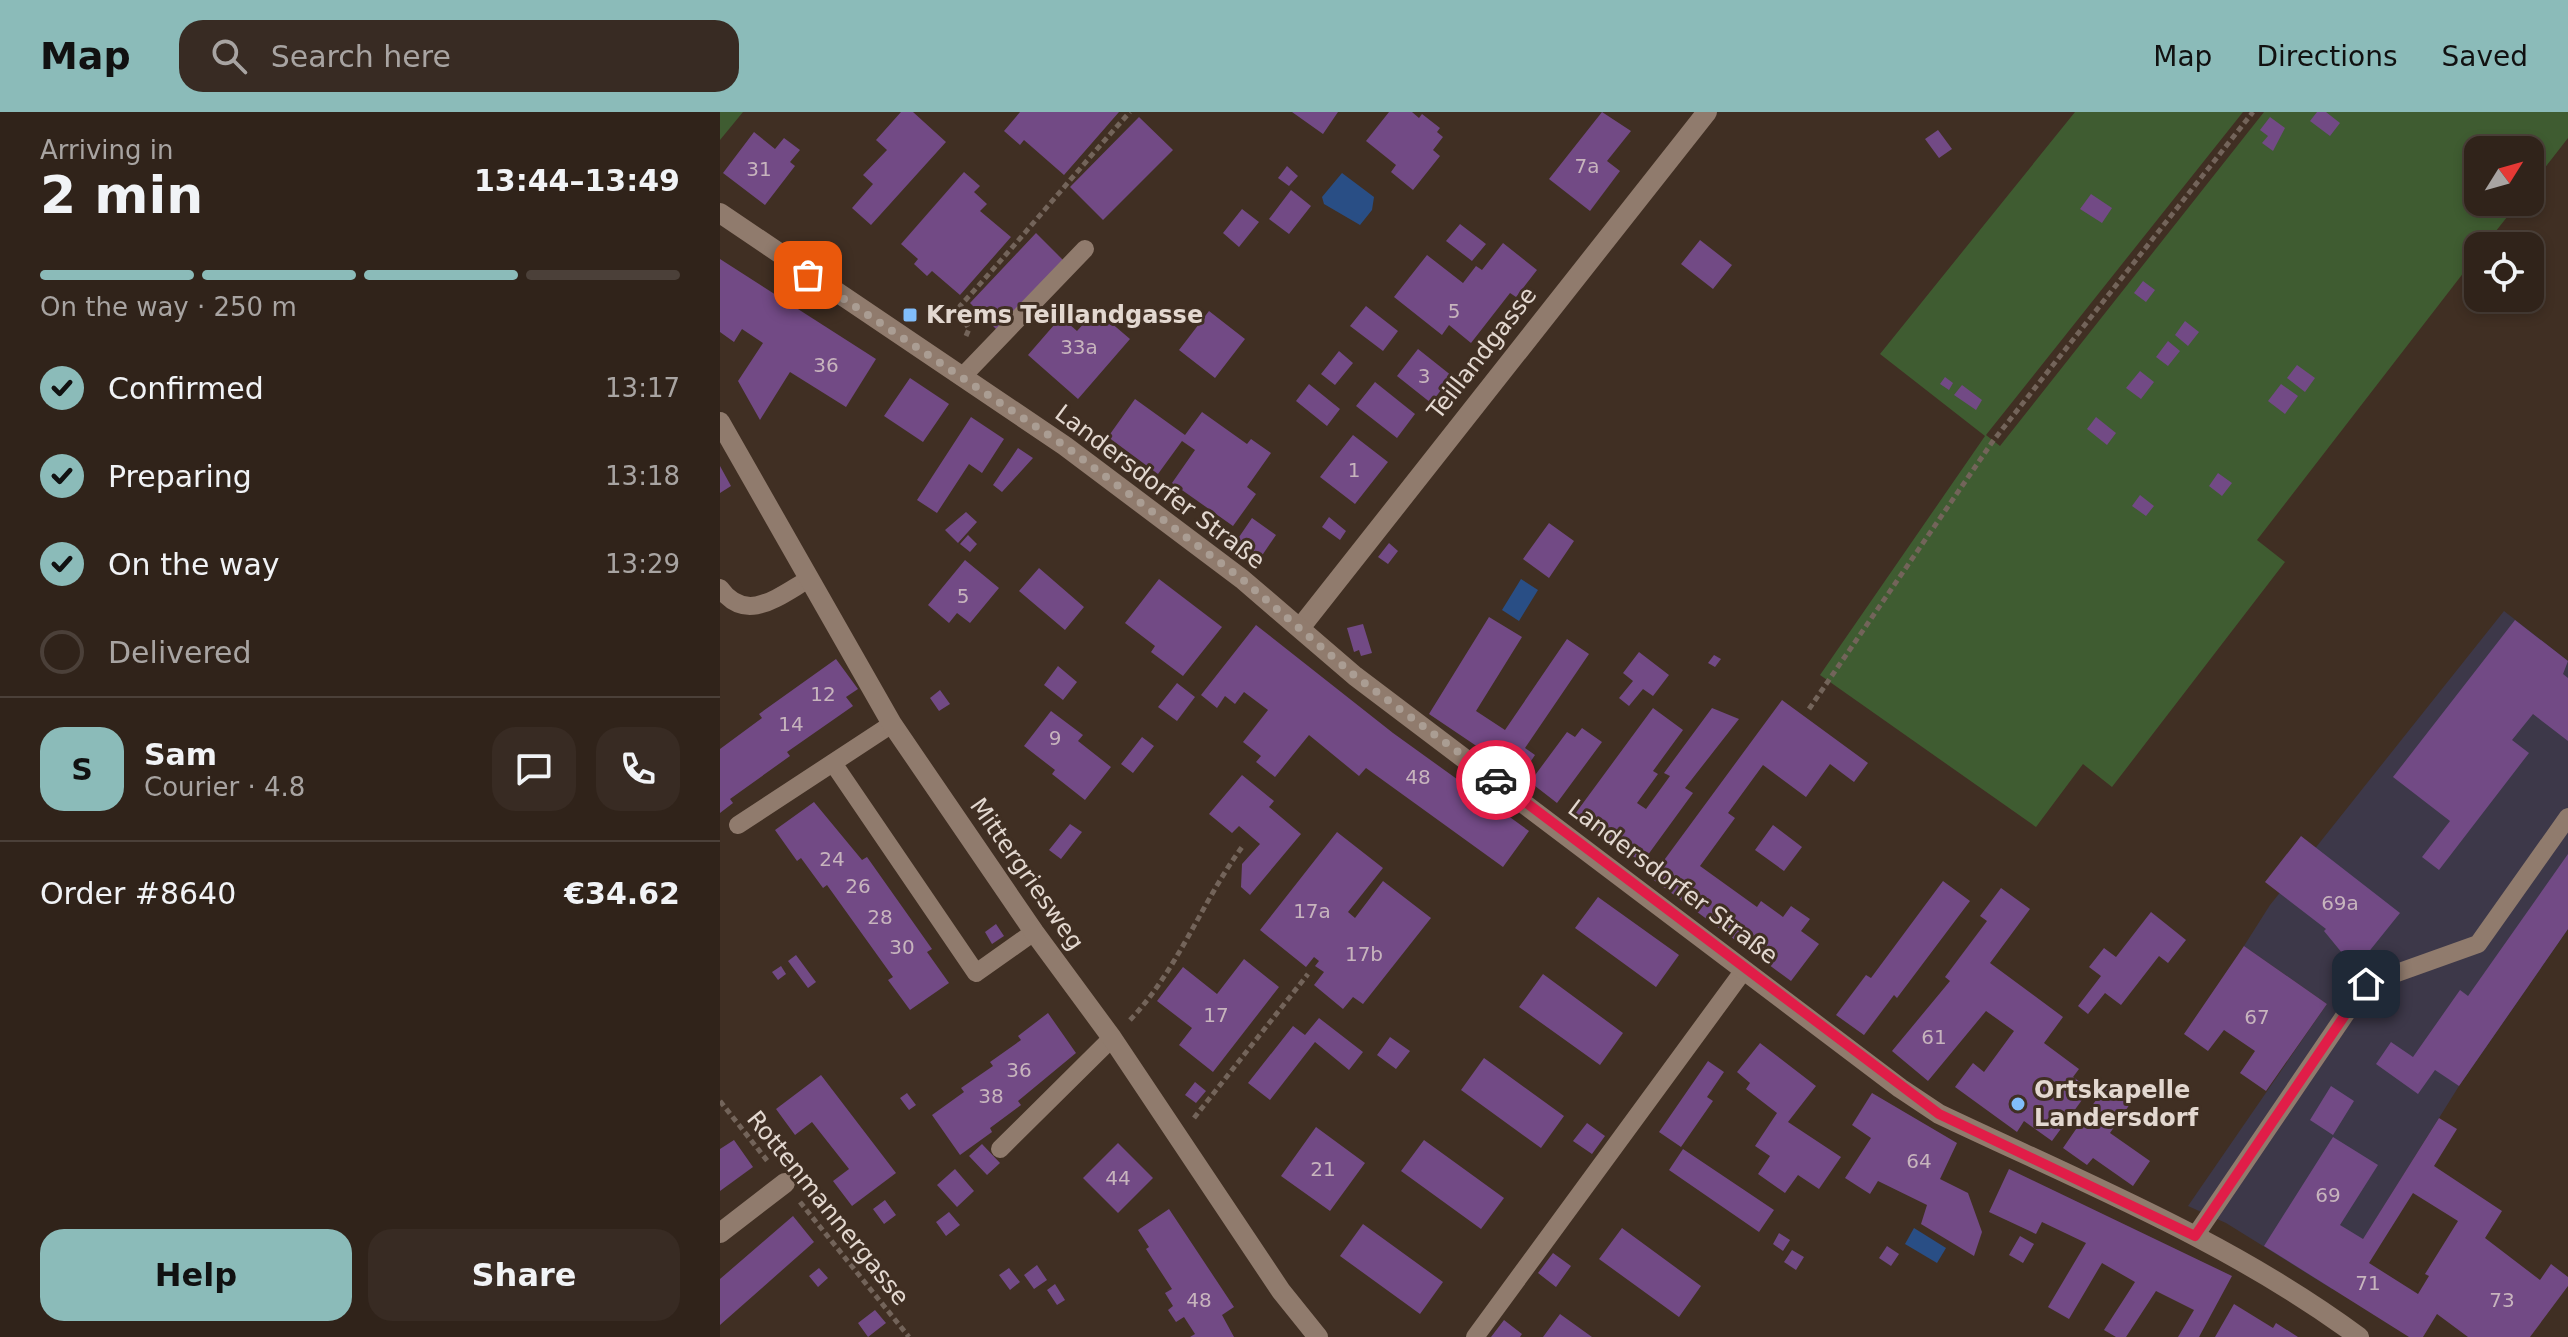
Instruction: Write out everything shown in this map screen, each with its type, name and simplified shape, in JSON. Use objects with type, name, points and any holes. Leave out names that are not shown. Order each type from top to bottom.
[{"type":"main road","name":"Teillandgasse","points":[[1300,628],[1707,112]]},
{"type":"main road","name":"Landersdorfer Straße","points":[[720,213],[1065,446],[1242,579],[1355,676],[1939,1114],[2195,1236],[2262,1272],[2359,1337]]},
{"type":"main road","name":"Mittergriesweg","points":[[720,422],[892,724],[1034,932],[1112,1038],[1281,1291],[1318,1337]]},
{"type":"main road","points":[[720,1233],[785,1183]]},
{"type":"lane","points":[[962,377],[1085,249]]},
{"type":"lane","points":[[720,588],[729,601],[745,608],[760,607],[809,579]]},
{"type":"lane","points":[[738,825],[892,724]]},
{"type":"lane","points":[[833,763],[976,973],[1034,932]]},
{"type":"lane","points":[[2195,1236],[2366,984],[2478,944],[2568,817]]},
{"type":"lane","points":[[1475,1337],[1744,970]]},
{"type":"lane","points":[[1000,1149],[1112,1038]]},
{"type":"path","points":[[965,339],[969,329],[960,306],[1030,230],[1067,181],[1130,112]]},
{"type":"path","points":[[1809,709],[1993,441],[2253,112]]},
{"type":"path","points":[[1112,1038],[1164,979],[1213,887],[1242,847]]},
{"type":"path","points":[[1178,1137],[1308,974]]},
{"type":"path","name":"Rottenmannergasse","points":[[720,1101],[909,1337]]},
{"type":"shaded area","points":[[2504,611],[2568,661],[2568,929],[2459,1086],[2332,1289],[2226,1223],[2188,1206],[2327,1004],[2244,946],[2270,905]]},
{"type":"green space","points":[[720,112],[743,112],[720,140]]},
{"type":"green space","points":[[2075,112],[2243,112],[1986,435],[2000,446],[2264,112],[2568,112],[2568,138],[2544,169],[2544,136],[2464,136],[2464,216],[2508,216],[2495,232],[2464,232],[2464,272],[2257,540],[2285,562],[2112,787],[2083,764],[2036,827],[1820,675],[1985,436],[1880,354]]},
{"type":"water","points":[[1342,173],[1374,197],[1372,210],[1360,225],[1324,204],[1322,197]]},
{"type":"water","points":[[1521,579],[1538,590],[1519,621],[1502,610]]},
{"type":"water","points":[[1914,1228],[1946,1248],[1937,1263],[1905,1244]]},
{"type":"building","points":[[901,112],[913,112],[946,142],[871,225],[852,208],[873,184],[863,175],[887,150],[876,140]]},
{"type":"building","points":[[1020,112],[1119,112],[1064,175],[1024,140],[1020,145],[1004,131]]},
{"type":"building","points":[[1292,112],[1338,112],[1323,134]]},
{"type":"building","points":[[1389,112],[1412,112],[1419,118],[1422,114],[1440,128],[1437,132],[1443,137],[1433,150],[1440,156],[1413,190],[1391,172],[1396,165],[1366,141]]},
{"type":"building","points":[[1602,112],[1631,131],[1607,161],[1620,171],[1590,211],[1549,179]]},
{"type":"building","points":[[2317,112],[2326,112],[2340,123],[2330,136],[2310,121]]},
{"type":"building","points":[[1139,117],[1173,150],[1103,220],[1070,187]]},
{"type":"building","points":[[2270,117],[2285,128],[2273,151],[2262,143],[2268,136],[2260,130]]},
{"type":"building","points":[[1938,130],[1952,149],[1939,158],[1925,139]]},
{"type":"building","points":[[754,132],[775,149],[784,138],[800,150],[790,162],[795,166],[765,205],[723,173]]},
{"type":"building","points":[[1287,166],[1298,176],[1289,186],[1278,178]]},
{"type":"building","points":[[964,172],[980,186],[974,192],[987,204],[980,211],[1011,237],[960,295],[932,271],[927,276],[914,264],[918,259],[901,244]]},
{"type":"building","points":[[1291,190],[1311,206],[1289,234],[1269,219]]},
{"type":"building","points":[[2091,194],[2112,208],[2102,223],[2080,209]]},
{"type":"building","points":[[1242,209],[1259,222],[1239,247],[1223,233]]},
{"type":"building","points":[[1460,224],[1486,244],[1472,261],[1446,241]]},
{"type":"building","points":[[1036,233],[1064,261],[997,330],[970,303]]},
{"type":"building","points":[[1700,240],[1732,265],[1713,289],[1681,264]]},
{"type":"building","points":[[1503,243],[1537,270],[1516,297],[1510,293],[1471,343],[1449,325],[1442,335],[1394,297],[1427,255],[1463,283],[1476,266],[1482,270]]},
{"type":"building","points":[[720,259],[876,359],[846,407],[790,372],[760,420],[738,381],[763,343],[742,329],[734,342],[720,332]]},
{"type":"building","points":[[2143,281],[2155,290],[2146,302],[2134,293]]},
{"type":"building","points":[[1366,306],[1398,331],[1383,351],[1350,326]]},
{"type":"building","points":[[1096,310],[1130,339],[1078,399],[1028,355],[1061,317],[1077,331]]},
{"type":"building","points":[[1209,311],[1245,339],[1215,378],[1179,350]]},
{"type":"building","points":[[2185,321],[2199,332],[2188,346],[2175,335]]},
{"type":"building","points":[[2168,341],[2180,351],[2168,366],[2156,357]]},
{"type":"building","points":[[1418,349],[1452,376],[1431,403],[1397,376]]},
{"type":"building","points":[[1339,351],[1353,363],[1335,385],[1321,374]]},
{"type":"building","points":[[2297,365],[2315,378],[2305,392],[2287,378]]},
{"type":"building","points":[[2140,371],[2154,382],[2141,399],[2126,388]]},
{"type":"building","points":[[1945,377],[1953,383],[1949,390],[1940,384]]},
{"type":"building","points":[[910,378],[949,404],[923,442],[884,416]]},
{"type":"building","points":[[1375,382],[1415,414],[1397,438],[1356,406]]},
{"type":"building","points":[[1309,384],[1340,409],[1327,426],[1296,401]]},
{"type":"building","points":[[2281,384],[2298,396],[2285,414],[2268,401]]},
{"type":"building","points":[[1962,385],[1982,400],[1976,410],[1954,395]]},
{"type":"building","points":[[1135,399],[1185,435],[1202,412],[1247,444],[1251,439],[1271,453],[1247,487],[1256,494],[1233,526],[1172,483],[1195,450],[1182,441],[1158,474],[1108,437]]},
{"type":"building","points":[[971,417],[1004,439],[982,473],[969,464],[937,513],[917,500]]},
{"type":"building","points":[[2096,417],[2116,433],[2107,445],[2087,429]]},
{"type":"building","points":[[1353,435],[1388,462],[1355,504],[1320,477]]},
{"type":"building","points":[[1018,448],[1033,458],[1002,492],[993,485]]},
{"type":"building","points":[[720,466],[731,486],[720,493]]},
{"type":"building","points":[[2218,473],[2232,483],[2222,496],[2209,486]]},
{"type":"building","points":[[2140,495],[2154,506],[2146,516],[2132,506]]},
{"type":"building","points":[[966,512],[977,522],[958,543],[945,530]]},
{"type":"building","points":[[1329,517],[1346,531],[1340,540],[1322,527]]},
{"type":"building","points":[[1252,518],[1276,535],[1261,557],[1237,540]]},
{"type":"building","points":[[1549,523],[1574,541],[1549,578],[1523,559]]},
{"type":"building","points":[[968,535],[977,544],[970,552],[960,544]]},
{"type":"building","points":[[1389,543],[1398,551],[1388,564],[1378,557]]},
{"type":"building","points":[[965,560],[999,588],[970,623],[957,613],[949,623],[928,605]]},
{"type":"building","points":[[1039,568],[1084,607],[1065,630],[1019,591]]},
{"type":"building","points":[[1159,579],[1222,627],[1183,676],[1151,652],[1155,646],[1125,623]]},
{"type":"building","points":[[1489,617],[1522,637],[1476,711],[1505,730],[1567,639],[1589,654],[1525,748],[1535,755],[1521,776],[1429,714]]},
{"type":"building","points":[[2515,620],[2568,661],[2563,674],[2568,678],[2568,741],[2533,714],[2512,740],[2529,753],[2439,870],[2422,857],[2450,821],[2393,777]]},
{"type":"building","points":[[1363,624],[1372,653],[1361,656],[1359,650],[1354,652],[1347,628]]},
{"type":"building","points":[[1256,625],[1393,733],[1529,831],[1503,867],[1366,768],[1359,776],[1309,735],[1275,777],[1256,762],[1261,756],[1243,742],[1268,710],[1244,692],[1235,704],[1225,696],[1217,708],[1201,695]]},
{"type":"building","points":[[1639,652],[1669,675],[1653,696],[1643,689],[1629,706],[1619,698],[1633,681],[1623,673]]},
{"type":"building","points":[[1714,655],[1721,659],[1715,667],[1708,663]]},
{"type":"building","points":[[836,659],[858,689],[846,697],[853,706],[787,752],[790,756],[730,799],[733,803],[720,813],[720,749],[762,718],[759,714]]},
{"type":"building","points":[[1058,666],[1077,682],[1063,700],[1044,685]]},
{"type":"building","points":[[1177,683],[1195,697],[1177,721],[1158,707]]},
{"type":"building","points":[[940,690],[950,704],[939,711],[930,698]]},
{"type":"building","points":[[1782,700],[1868,763],[1854,782],[1830,764],[1806,797],[1763,765],[1728,813],[1735,818],[1700,866],[1757,907],[1761,901],[1783,917],[1791,906],[1810,919],[1801,931],[1819,944],[1791,981],[1651,878]]},
{"type":"building","points":[[1653,708],[1683,730],[1653,771],[1658,774],[1637,803],[1646,809],[1670,776],[1664,773],[1712,708],[1739,719],[1685,788],[1693,793],[1642,863],[1575,814]]},
{"type":"building","points":[[1051,711],[1083,735],[1078,741],[1111,767],[1085,800],[1052,774],[1055,770],[1024,746]]},
{"type":"building","points":[[1582,728],[1602,742],[1557,803],[1530,782],[1567,732],[1575,737]]},
{"type":"building","points":[[1142,737],[1154,746],[1133,773],[1121,764]]},
{"type":"building","points":[[1242,775],[1274,801],[1269,807],[1301,834],[1250,895],[1241,887],[1242,864],[1260,844],[1239,826],[1232,833],[1209,814]]},
{"type":"building","points":[[814,802],[862,860],[867,857],[932,949],[927,952],[949,983],[910,1010],[888,980],[893,977],[827,885],[823,888],[801,858],[797,861],[775,830]]},
{"type":"building","points":[[1070,824],[1082,832],[1061,859],[1049,850]]},
{"type":"building","points":[[1773,825],[1802,847],[1784,871],[1755,850]]},
{"type":"building","points":[[1337,832],[1383,868],[1348,912],[1355,918],[1383,881],[1431,918],[1363,1004],[1353,997],[1343,1009],[1314,985],[1324,972],[1315,966],[1319,961],[1314,957],[1306,967],[1260,930]]},
{"type":"building","points":[[2301,836],[2400,913],[2367,954],[2352,965],[2324,931],[2326,929],[2265,882]]},
{"type":"building","points":[[2568,854],[2568,929],[2459,1086],[2435,1070],[2418,1094],[2376,1064],[2391,1042],[2413,1057],[2460,990],[2468,996]]},
{"type":"building","points":[[1943,881],[1970,901],[1897,998],[1894,995],[1864,1035],[1836,1015],[1866,975],[1871,978]]},
{"type":"building","points":[[2001,888],[2030,909],[1990,963],[2063,1017],[2044,1043],[2079,1069],[2073,1077],[2090,1089],[2052,1141],[2024,1121],[2017,1132],[1955,1087],[1973,1063],[1984,1072],[2014,1031],[1986,1011],[1928,1081],[1892,1051],[1950,981],[1945,977],[1987,921],[1980,916]]},
{"type":"building","points":[[1598,897],[1679,955],[1656,987],[1575,928]]},
{"type":"building","points":[[2151,912],[2186,940],[2168,963],[2159,956],[2121,1005],[2105,993],[2088,1014],[2078,1006],[2101,976],[2089,967],[2104,948],[2116,957]]},
{"type":"building","points":[[996,924],[1004,936],[992,944],[985,932]]},
{"type":"building","points":[[2244,946],[2327,1004],[2266,1091],[2240,1073],[2255,1051],[2224,1030],[2208,1051],[2184,1034]]},
{"type":"building","points":[[796,955],[816,982],[808,988],[788,961]]},
{"type":"building","points":[[1244,959],[1279,987],[1213,1072],[1179,1045],[1192,1028],[1157,1001],[1183,967],[1217,994]]},
{"type":"building","points":[[781,966],[786,974],[778,980],[772,972]]},
{"type":"building","points":[[1543,974],[1623,1033],[1600,1065],[1519,1007]]},
{"type":"building","points":[[1048,1013],[1076,1053],[1018,1101],[1021,1105],[990,1128],[992,1132],[960,1155],[932,1115],[964,1092],[961,1088],[993,1066],[990,1062],[1021,1040],[1018,1036]]},
{"type":"building","points":[[1319,1018],[1363,1052],[1349,1070],[1315,1042],[1270,1100],[1248,1083],[1293,1026],[1305,1035]]},
{"type":"building","points":[[1390,1037],[1410,1051],[1396,1069],[1377,1055]]},
{"type":"building","points":[[1760,1043],[1816,1086],[1788,1122],[1841,1157],[1819,1189],[1798,1175],[1785,1193],[1758,1174],[1770,1156],[1755,1146],[1777,1113],[1746,1089],[1750,1083],[1737,1072]]},
{"type":"building","points":[[1484,1058],[1564,1116],[1541,1148],[1461,1090]]},
{"type":"building","points":[[1708,1061],[1724,1072],[1707,1097],[1713,1101],[1681,1147],[1659,1132]]},
{"type":"building","points":[[821,1075],[896,1173],[852,1206],[833,1181],[849,1169],[812,1122],[795,1135],[776,1109]]},
{"type":"building","points":[[1195,1082],[1206,1091],[1196,1103],[1185,1095]]},
{"type":"building","points":[[2331,1086],[2354,1101],[2333,1135],[2310,1120]]},
{"type":"building","points":[[2105,1087],[2130,1104],[2110,1133],[2150,1161],[2133,1186],[2093,1158],[2087,1165],[2063,1148]]},
{"type":"building","points":[[907,1093],[916,1105],[909,1110],[900,1098]]},
{"type":"building","points":[[1872,1093],[1957,1143],[1940,1179],[1968,1193],[1982,1232],[1974,1256],[1921,1224],[1927,1205],[1878,1181],[1870,1194],[1845,1178],[1871,1138],[1852,1125]]},
{"type":"building","points":[[2439,1118],[2457,1129],[2434,1166],[2502,1211],[2485,1238],[2540,1280],[2551,1264],[2568,1277],[2568,1286],[2530,1337],[2468,1337],[2437,1314],[2423,1337],[2409,1337],[2264,1246],[2333,1137],[2378,1165],[2340,1225],[2363,1239]],"holes":[[[2413,1193],[2458,1221],[2425,1274],[2429,1276],[2418,1294],[2369,1263]]]},
{"type":"building","points":[[1587,1123],[1605,1136],[1592,1154],[1573,1141]]},
{"type":"building","points":[[1316,1127],[1365,1163],[1330,1211],[1281,1176]]},
{"type":"building","points":[[734,1140],[753,1167],[720,1191],[720,1149]]},
{"type":"building","points":[[1424,1140],[1504,1198],[1481,1229],[1401,1171]]},
{"type":"building","points":[[1118,1143],[1153,1178],[1118,1213],[1083,1178]]},
{"type":"building","points":[[982,1144],[1000,1163],[987,1175],[969,1156]]},
{"type":"building","points":[[1683,1149],[1774,1210],[1759,1232],[1669,1170]]},
{"type":"building","points":[[955,1169],[974,1191],[957,1207],[937,1185]]},
{"type":"building","points":[[2009,1169],[2232,1276],[2199,1337],[2178,1337],[2194,1310],[2156,1291],[2126,1337],[2116,1337],[2104,1330],[2135,1282],[2102,1263],[2069,1319],[2048,1307],[2086,1243],[2042,1222],[2036,1234],[1989,1212]]},
{"type":"building","points":[[885,1200],[896,1215],[884,1224],[873,1209]]},
{"type":"building","points":[[1169,1209],[1234,1307],[1222,1315],[1234,1337],[1190,1337],[1195,1334],[1184,1317],[1176,1322],[1168,1310],[1173,1306],[1165,1293],[1172,1289],[1146,1249],[1149,1247],[1138,1230]]},
{"type":"building","points":[[949,1212],[960,1225],[946,1236],[936,1222]]},
{"type":"building","points":[[793,1216],[814,1242],[720,1325],[720,1279]]},
{"type":"building","points":[[1363,1224],[1443,1282],[1420,1314],[1340,1256]]},
{"type":"building","points":[[1622,1228],[1701,1286],[1679,1317],[1599,1259]]},
{"type":"building","points":[[1779,1233],[1790,1240],[1783,1251],[1773,1244]]},
{"type":"building","points":[[2020,1236],[2034,1244],[2023,1263],[2009,1255]]},
{"type":"building","points":[[1887,1246],[1899,1254],[1891,1266],[1879,1258]]},
{"type":"building","points":[[1792,1250],[1804,1257],[1796,1270],[1784,1262]]},
{"type":"building","points":[[1553,1253],[1571,1266],[1556,1287],[1538,1273]]},
{"type":"building","points":[[1037,1265],[1047,1280],[1034,1289],[1024,1275]]},
{"type":"building","points":[[819,1268],[828,1278],[818,1287],[809,1276]]},
{"type":"building","points":[[1009,1268],[1020,1282],[1010,1290],[999,1275]]},
{"type":"building","points":[[1055,1284],[1065,1300],[1057,1305],[1047,1290]]},
{"type":"building","points":[[2234,1304],[2273,1328],[2276,1323],[2298,1337],[2215,1337]]},
{"type":"building","points":[[875,1310],[886,1323],[868,1337],[858,1323]]},
{"type":"building","points":[[1560,1314],[1592,1337],[1543,1337]]},
{"type":"building","points":[[1504,1320],[1522,1334],[1520,1337],[1491,1337]]},
{"type":"way so far","points":[[808,275],[1065,446],[1242,579],[1355,676],[1496,780]]},
{"type":"place","name":"Krems Teillandgasse","points":[[910,315]]},
{"type":"place","name":"Ortskapelle Landersdorf","points":[[2018,1104]]},
{"type":"route","points":[[1496,780],[1900,1088],[1939,1114],[2195,1236],[2366,984]]}]
